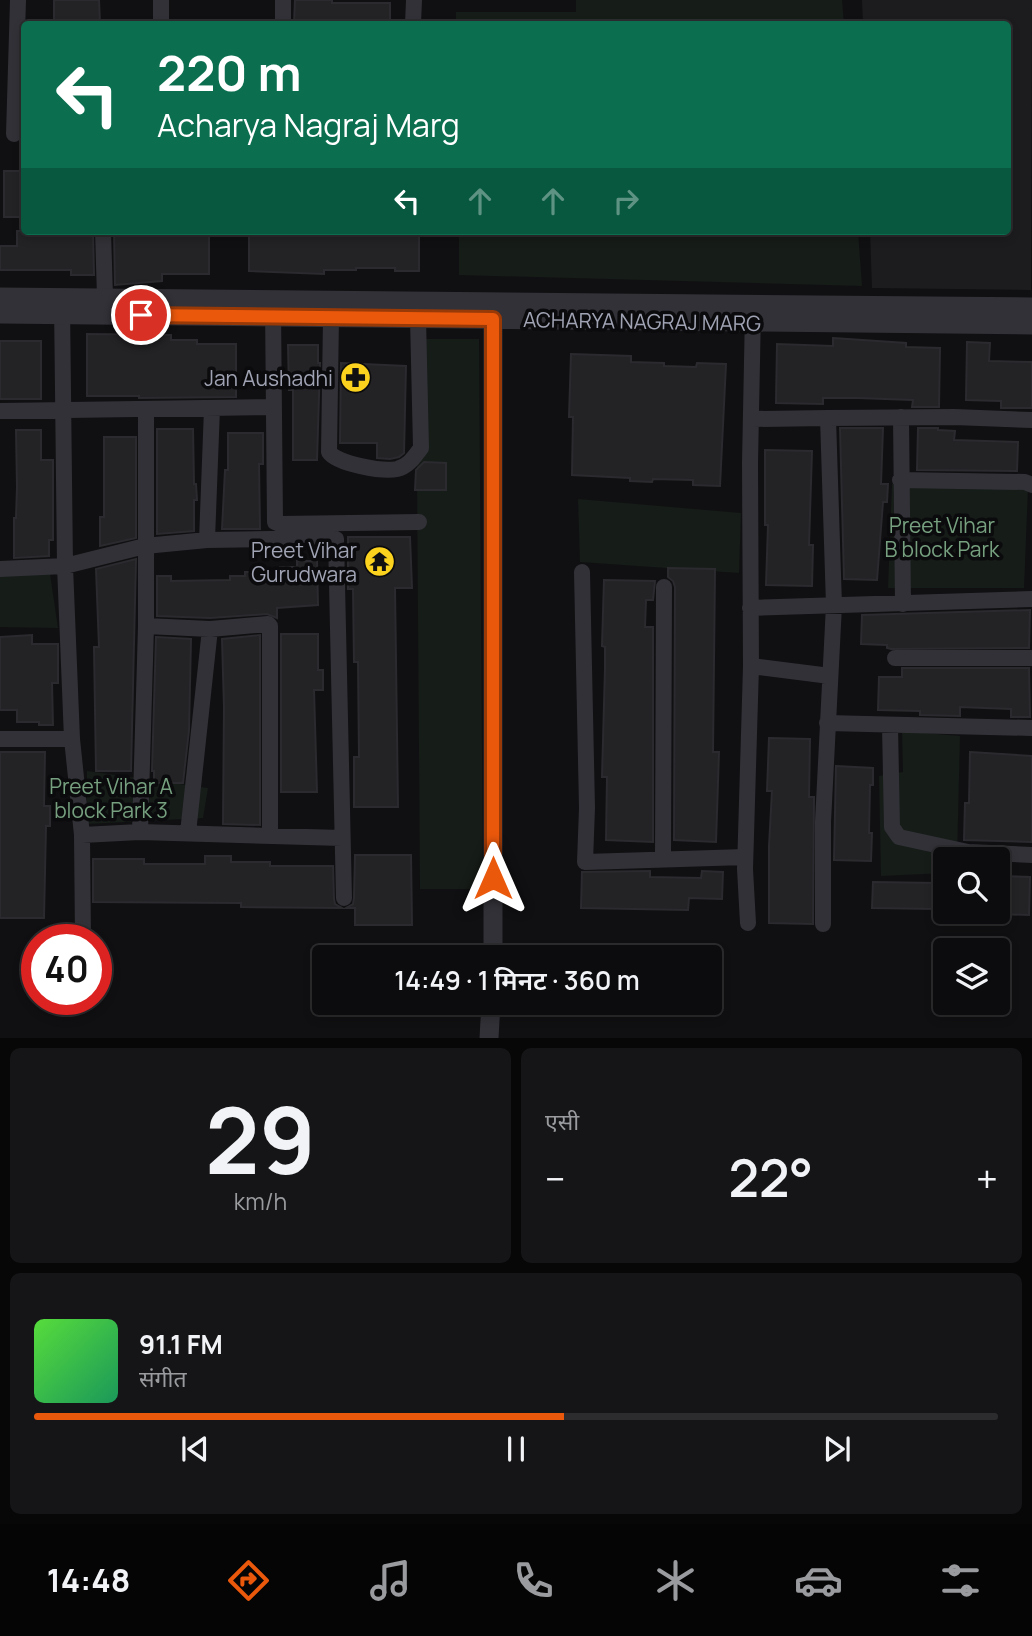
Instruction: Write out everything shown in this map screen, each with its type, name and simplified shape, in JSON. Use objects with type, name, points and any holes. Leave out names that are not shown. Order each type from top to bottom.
[{"type":"street","points":[[13,134],[18,0]]},
{"type":"street","points":[[161,0],[162,21]]},
{"type":"street","points":[[282,0],[283,21]]},
{"type":"street","points":[[413,21],[414,0]]},
{"type":"street","points":[[103,235],[105,297]]},
{"type":"street","name":"ACHARYA NAGRAJ MARG","points":[[0,297],[62,306],[493,311],[753,313],[1032,307]]},
{"type":"street","name":"ACHARYA NAGRAJ MARG","points":[[0,314],[105,297],[273,308],[331,317],[418,318],[493,311]]},
{"type":"street","points":[[62,306],[65,566],[72,739],[82,835],[83,924]]},
{"type":"street","points":[[273,308],[275,522],[419,522]]},
{"type":"street","points":[[493,311],[493,945]]},
{"type":"street","points":[[748,923],[745,857],[751,666],[753,313]]},
{"type":"street","name":"ACHARYA NAGRAJ MARG","points":[[753,313],[1032,325]]},
{"type":"street","points":[[331,317],[329,452],[332,458],[345,463],[395,470],[411,463],[421,447],[418,318]]},
{"type":"street","points":[[0,411],[274,407]]},
{"type":"street","points":[[207,540],[212,408]]},
{"type":"street","points":[[139,832],[146,626],[146,409]]},
{"type":"street","points":[[752,419],[901,417],[1032,420]]},
{"type":"street","points":[[901,417],[903,604]]},
{"type":"street","points":[[823,924],[822,822],[834,605],[828,418]]},
{"type":"street","points":[[900,480],[1031,480]]},
{"type":"street","points":[[0,569],[65,566],[145,547],[207,540],[337,540],[344,898]]},
{"type":"street","points":[[582,572],[587,808],[585,862],[745,857]]},
{"type":"street","points":[[663,858],[664,587]]},
{"type":"street","points":[[750,608],[1032,599]]},
{"type":"street","points":[[146,626],[210,629],[268,624],[271,627],[270,836]]},
{"type":"street","points":[[188,833],[210,629]]},
{"type":"street","points":[[895,658],[1032,658]]},
{"type":"street","points":[[751,666],[830,676]]},
{"type":"street","points":[[827,723],[1032,729]]},
{"type":"street","points":[[890,726],[892,827],[899,837],[968,852],[1032,855]]},
{"type":"street","points":[[0,739],[72,739]]},
{"type":"street","points":[[82,835],[139,832],[342,838]]},
{"type":"street","points":[[489,1038],[490,1015]]},
{"type":"shaded area","points":[[862,0],[1032,0],[1031,290],[872,288],[870,235],[1011,235],[1011,21],[863,21]]},
{"type":"green space","points":[[576,0],[842,0],[844,21],[456,21],[456,12],[576,12]]},
{"type":"green space","points":[[459,235],[858,235],[862,286],[459,275]]},
{"type":"green space","points":[[416,339],[479,339],[483,889],[420,889]]},
{"type":"green space","name":"Preet Vihar B block Park","points":[[892,484],[1028,488],[1024,588],[888,588]]},
{"type":"green space","points":[[578,499],[741,513],[739,573],[580,562]]},
{"type":"green space","points":[[50,574],[58,628],[0,627],[0,576]]},
{"type":"green space","points":[[902,731],[960,736],[957,847],[933,847],[933,874],[881,876],[879,776],[903,772]]},
{"type":"green space","name":"Preet Vihar A block Park 3","points":[[87,771],[208,788],[203,818],[87,824]]},
{"type":"building","points":[[54,0],[99,0],[100,21],[54,21]]},
{"type":"building","points":[[295,0],[390,3],[390,21],[294,21]]},
{"type":"building","points":[[4,171],[21,171],[21,217],[4,217]]},
{"type":"building","points":[[17,231],[21,231],[21,235],[93,235],[94,275],[71,275],[71,270],[0,270],[0,246],[17,246]]},
{"type":"building","points":[[114,235],[209,235],[209,274],[162,274],[162,281],[115,285]]},
{"type":"building","points":[[249,235],[419,235],[419,271],[356,268],[324,270],[324,274],[249,271]]},
{"type":"building","points":[[87,334],[171,335],[171,340],[197,340],[197,344],[236,344],[236,397],[87,396]]},
{"type":"building","points":[[833,338],[906,343],[906,347],[940,348],[939,407],[912,407],[913,400],[858,398],[823,398],[823,404],[776,403],[777,344],[833,346]]},
{"type":"building","points":[[0,341],[41,341],[41,399],[0,399]]},
{"type":"building","points":[[967,342],[990,343],[989,361],[1032,362],[1032,408],[1001,408],[1001,401],[966,400]]},
{"type":"building","points":[[288,345],[318,345],[320,363],[317,460],[293,460],[293,390],[289,390]]},
{"type":"building","points":[[571,354],[631,356],[631,362],[664,363],[664,366],[726,364],[720,486],[693,485],[693,480],[653,479],[652,482],[572,475],[573,417],[569,417]]},
{"type":"building","points":[[341,363],[406,366],[404,453],[399,457],[377,458],[377,443],[340,443]]},
{"type":"building","points":[[840,428],[883,428],[881,484],[888,484],[887,502],[883,502],[877,580],[844,579]]},
{"type":"building","points":[[918,428],[955,431],[954,440],[1018,442],[1017,471],[917,470]]},
{"type":"building","points":[[157,429],[193,429],[197,500],[194,500],[194,531],[157,534]]},
{"type":"building","points":[[16,430],[41,430],[41,460],[53,460],[53,540],[49,540],[49,556],[14,558]]},
{"type":"building","points":[[228,433],[263,433],[263,464],[259,464],[260,529],[222,529],[225,470],[228,470]]},
{"type":"building","points":[[104,437],[136,437],[136,538],[100,546],[100,517],[104,517]]},
{"type":"building","points":[[765,450],[812,451],[809,545],[813,545],[812,586],[766,585],[768,525],[765,525]]},
{"type":"building","points":[[424,462],[446,463],[446,490],[415,490],[416,470]]},
{"type":"building","points":[[348,537],[410,537],[412,588],[395,588],[398,807],[354,807],[354,757],[359,757],[358,662],[354,662],[353,589],[348,589]]},
{"type":"building","points":[[136,559],[131,771],[96,771],[94,647],[99,647],[96,569]]},
{"type":"building","points":[[297,561],[317,561],[318,605],[277,608],[277,618],[267,614],[210,618],[157,616],[157,576],[171,576],[171,581],[230,580],[230,576],[245,576],[245,572],[280,572],[280,567],[297,567]]},
{"type":"building","points":[[668,568],[715,569],[713,752],[719,752],[716,842],[674,840],[675,587],[668,577]]},
{"type":"building","points":[[604,580],[655,581],[653,600],[646,600],[645,627],[653,627],[653,842],[606,840],[607,777],[602,777]]},
{"type":"building","points":[[1030,610],[1029,648],[891,649],[887,648],[887,645],[861,644],[862,615]]},
{"type":"building","points":[[281,634],[318,634],[318,670],[323,670],[323,690],[314,690],[317,792],[281,792]]},
{"type":"building","points":[[32,635],[32,644],[58,644],[58,683],[52,683],[53,725],[17,722],[17,710],[0,710],[0,637]]},
{"type":"building","points":[[260,635],[260,825],[223,824],[222,639]]},
{"type":"building","points":[[156,637],[191,639],[189,730],[183,783],[154,783],[152,771]]},
{"type":"building","points":[[902,668],[1029,668],[1030,717],[1011,717],[1011,709],[960,707],[960,716],[878,710],[879,677],[902,677]]},
{"type":"building","points":[[769,738],[810,739],[809,797],[814,797],[813,924],[769,923],[772,791],[767,791]]},
{"type":"building","points":[[0,752],[45,752],[44,806],[50,806],[50,826],[46,826],[44,918],[0,918]]},
{"type":"building","points":[[970,752],[1032,756],[1032,842],[964,840],[965,803],[969,803]]},
{"type":"building","points":[[836,766],[873,768],[873,785],[870,785],[871,861],[834,860]]},
{"type":"building","points":[[355,855],[411,855],[412,925],[355,925],[355,908],[346,908],[353,904]]},
{"type":"building","points":[[205,856],[231,856],[231,862],[270,862],[270,866],[333,866],[335,904],[342,908],[241,907],[241,903],[93,902],[93,859],[144,859],[144,864],[205,864]]},
{"type":"building","points":[[650,871],[650,877],[701,878],[702,871],[723,872],[722,899],[689,898],[688,910],[581,908],[582,872]]},
{"type":"building","points":[[1010,876],[1030,877],[1029,915],[1010,914]]},
{"type":"building","points":[[873,882],[933,883],[933,909],[872,908]]},
{"type":"place","name":"Jan Aushadhi","points":[[356,378]]},
{"type":"place","name":"Preet Vihar Gurudwara","points":[[380,562]]},
{"type":"route","points":[[141,315],[493,319],[493,878]]}]
